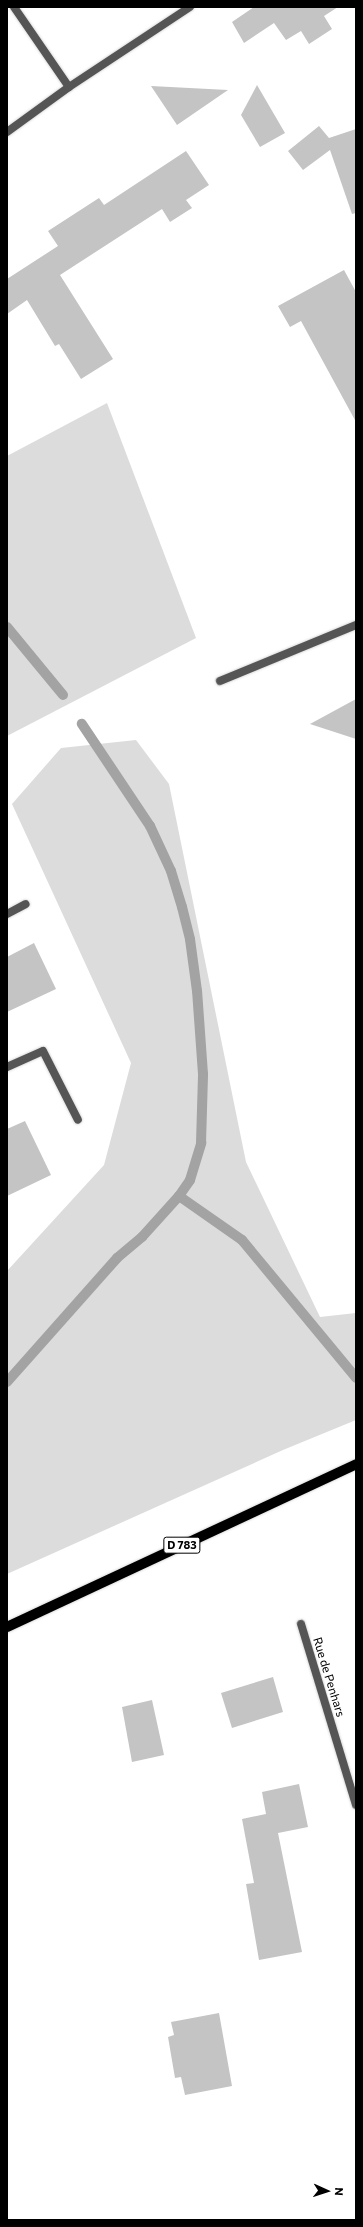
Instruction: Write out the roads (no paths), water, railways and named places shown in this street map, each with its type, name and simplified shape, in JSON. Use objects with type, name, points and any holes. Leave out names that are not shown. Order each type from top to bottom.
[{"type":"main road","name":"D 783","points":[[7,1627],[356,1464]]},
{"type":"street","points":[[14,7],[69,86]]},
{"type":"street","points":[[7,132],[69,86],[190,7]]},
{"type":"street","points":[[220,682],[356,625]]},
{"type":"street","points":[[7,914],[26,904]]},
{"type":"street","points":[[7,1067],[43,1051],[78,1120]]},
{"type":"street","name":"Rue de Penhars","points":[[300,1624],[356,1805]]},
{"type":"waterway","points":[[7,627],[63,695]]},
{"type":"waterway","points":[[7,1382],[117,1258],[142,1237],[179,1196],[190,1180],[201,1143],[203,1074],[197,991],[190,939],[182,907],[171,871],[150,826],[82,724]]},
{"type":"waterway","points":[[179,1196],[242,1240],[356,1378]]}]
